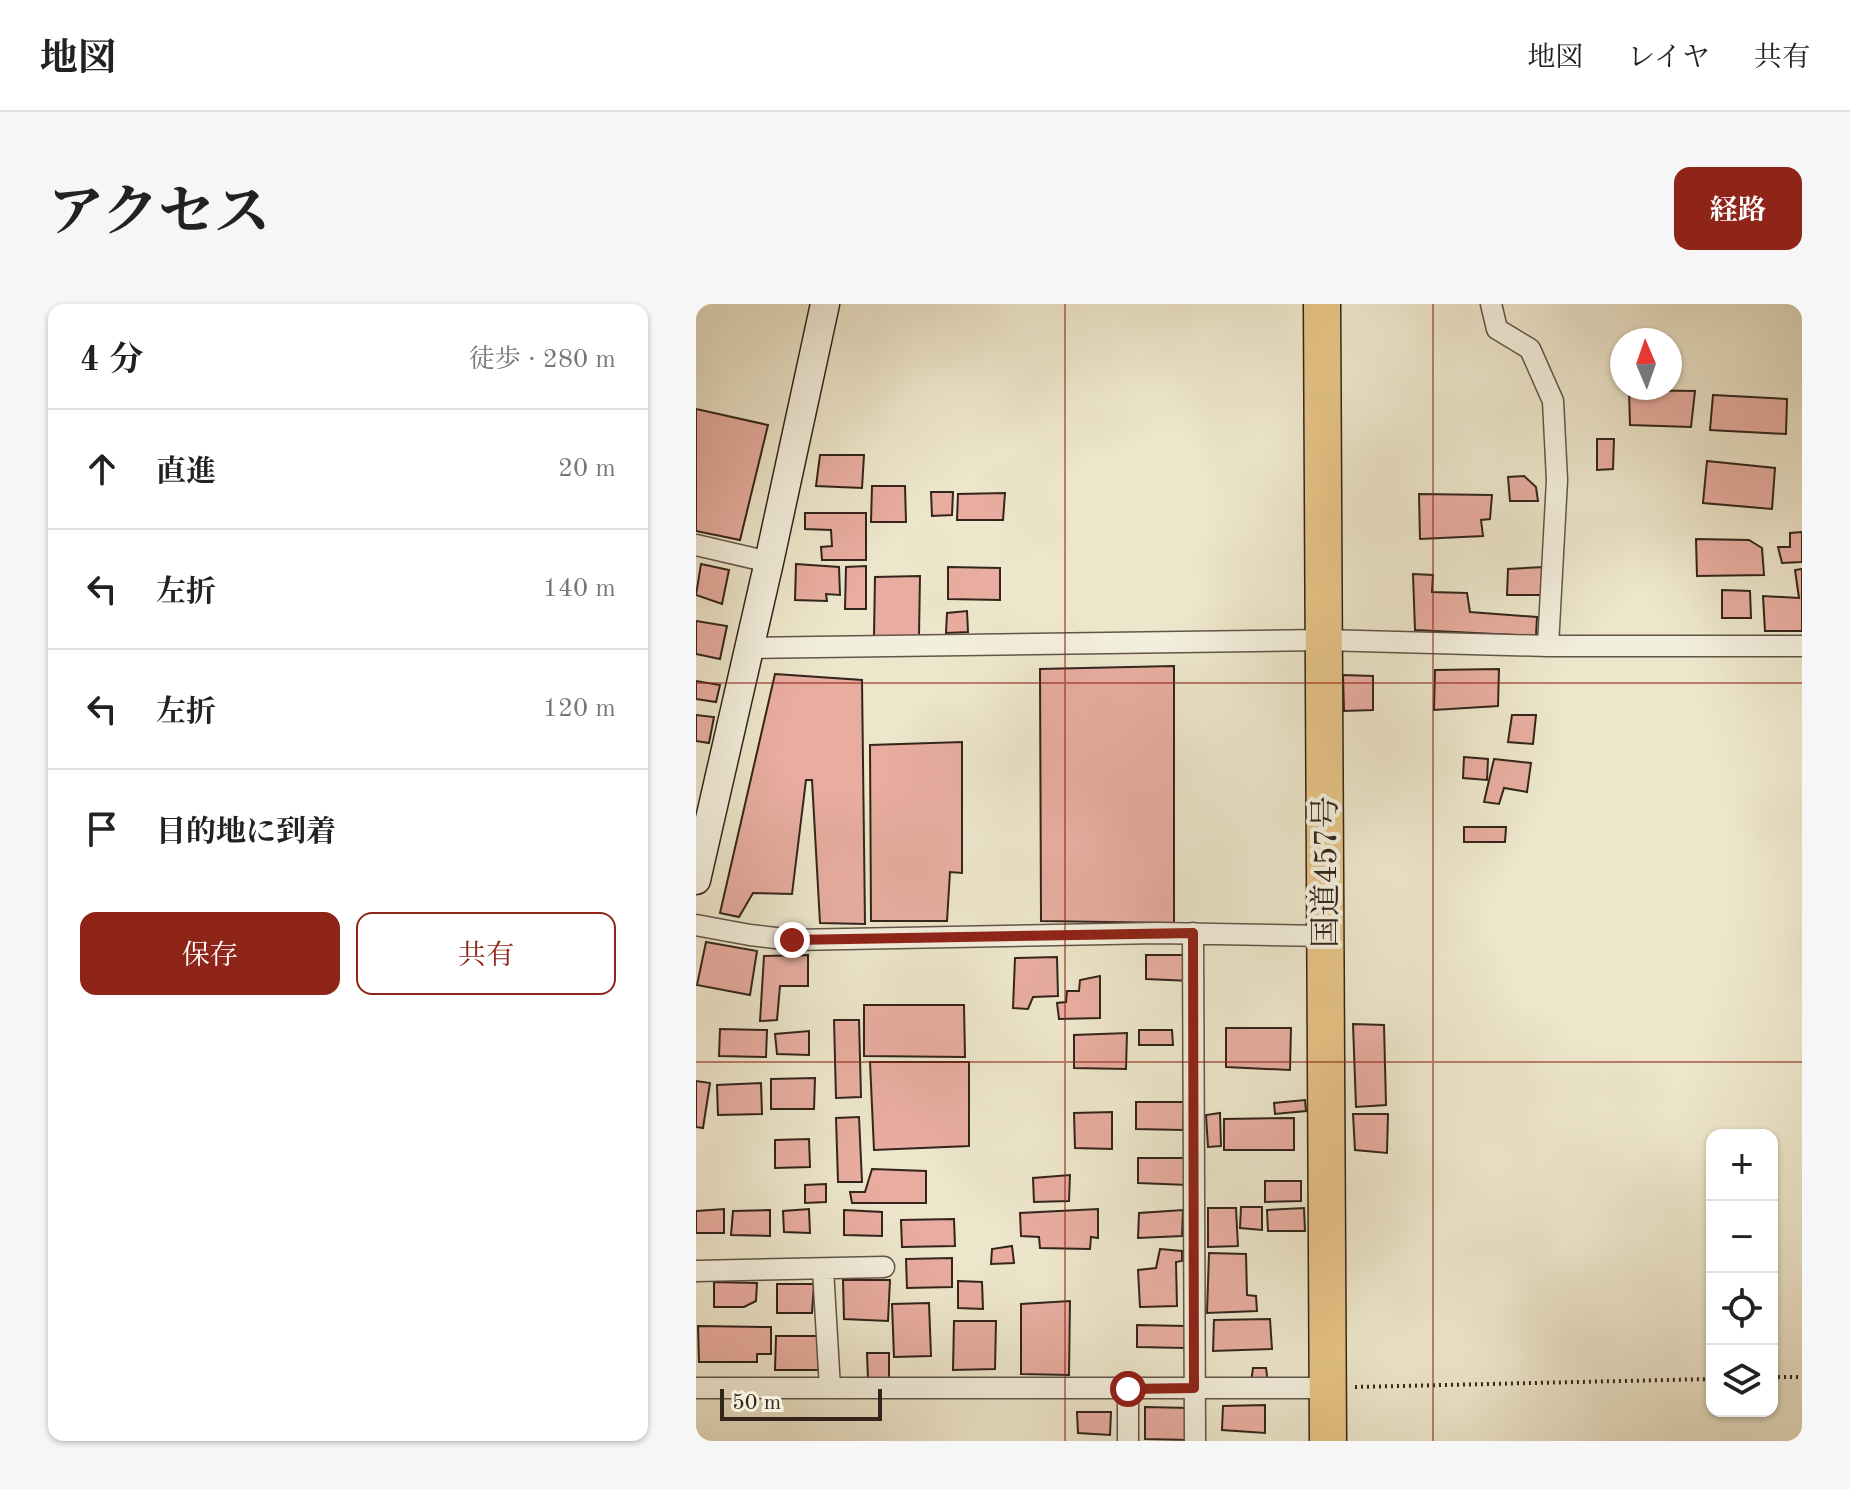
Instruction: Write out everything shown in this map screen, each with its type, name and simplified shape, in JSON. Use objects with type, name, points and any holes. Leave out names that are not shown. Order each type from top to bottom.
[{"type":"highway","name":"国道457号","points":[[1322,304],[1328,1441]]},
{"type":"street","points":[[696,880],[825,304]]},
{"type":"street","points":[[1491,304],[1497,329],[1530,349],[1553,401],[1557,480],[1548,646]]},
{"type":"street","points":[[696,545],[769,562]]},
{"type":"street","points":[[749,648],[1323,640],[1548,646],[1802,646]]},
{"type":"street","points":[[696,925],[792,940],[1193,933],[1325,936]]},
{"type":"street","points":[[1193,933],[1195,1441]]},
{"type":"street","points":[[696,1271],[884,1267]]},
{"type":"street","points":[[823,1269],[830,1388]]},
{"type":"street","points":[[696,1388],[1327,1388]]},
{"type":"street","points":[[1128,1389],[1128,1441]]},
{"type":"path","points":[[1778,1377],[1802,1377]]},
{"type":"path","points":[[1327,1388],[1706,1379]]},
{"type":"building","points":[[1682,391],[1695,391],[1691,427],[1630,425],[1629,400],[1682,400]]},
{"type":"building","points":[[1713,395],[1787,399],[1786,434],[1710,430]]},
{"type":"building","points":[[696,409],[768,425],[740,540],[696,531]]},
{"type":"building","points":[[1597,439],[1614,439],[1613,469],[1597,470]]},
{"type":"building","points":[[820,455],[864,455],[862,488],[816,486]]},
{"type":"building","points":[[1707,461],[1775,468],[1772,509],[1703,503]]},
{"type":"building","points":[[1524,476],[1536,487],[1538,501],[1510,501],[1508,477]]},
{"type":"building","points":[[872,486],[905,486],[906,522],[871,522]]},
{"type":"building","points":[[931,492],[953,492],[952,515],[932,516]]},
{"type":"building","points":[[1005,493],[1003,520],[957,520],[958,494]]},
{"type":"building","points":[[1419,494],[1492,495],[1490,519],[1481,520],[1483,536],[1420,539]]},
{"type":"building","points":[[805,513],[866,513],[866,560],[822,560],[821,547],[832,546],[831,530],[805,529]]},
{"type":"building","points":[[1802,532],[1802,562],[1782,563],[1778,547],[1790,547],[1790,533]]},
{"type":"building","points":[[1696,539],[1749,540],[1762,548],[1764,575],[1697,576]]},
{"type":"building","points":[[701,564],[729,570],[722,604],[696,595]]},
{"type":"building","points":[[796,564],[839,567],[840,595],[826,594],[827,601],[795,600]]},
{"type":"building","points":[[866,566],[866,609],[845,609],[846,567]]},
{"type":"building","points":[[948,567],[1000,568],[1000,600],[948,599]]},
{"type":"building","points":[[1544,567],[1544,595],[1507,595],[1508,569]]},
{"type":"building","points":[[1802,569],[1802,631],[1765,631],[1763,596],[1799,598],[1795,570]]},
{"type":"building","points":[[1413,574],[1433,575],[1432,592],[1467,593],[1470,612],[1537,617],[1536,636],[1415,630]]},
{"type":"building","points":[[920,576],[919,636],[874,636],[875,577]]},
{"type":"building","points":[[1722,590],[1750,591],[1751,618],[1722,618]]},
{"type":"building","points":[[967,611],[968,632],[946,633],[947,613]]},
{"type":"building","points":[[696,621],[727,626],[720,659],[696,654]]},
{"type":"building","points":[[1174,666],[1174,923],[1041,921],[1040,669]]},
{"type":"building","points":[[1499,669],[1498,706],[1434,710],[1435,670]]},
{"type":"building","points":[[775,674],[862,680],[865,924],[820,923],[812,780],[806,780],[792,894],[753,893],[739,917],[720,913]]},
{"type":"building","points":[[1343,675],[1373,676],[1373,710],[1344,711]]},
{"type":"building","points":[[696,681],[720,685],[716,702],[696,699]]},
{"type":"building","points":[[696,715],[714,717],[709,743],[696,741]]},
{"type":"building","points":[[1512,715],[1536,715],[1533,744],[1508,742]]},
{"type":"building","points":[[962,742],[962,873],[950,872],[947,921],[871,921],[870,745]]},
{"type":"building","points":[[1464,757],[1488,759],[1487,780],[1463,778]]},
{"type":"building","points":[[1494,759],[1531,763],[1527,792],[1504,788],[1499,804],[1484,802]]},
{"type":"building","points":[[1464,827],[1506,827],[1505,842],[1464,842]]},
{"type":"building","points":[[706,942],[757,951],[750,995],[697,985]]},
{"type":"building","points":[[808,955],[808,986],[780,986],[777,1020],[760,1021],[764,956]]},
{"type":"building","points":[[1146,955],[1190,955],[1191,981],[1146,979]]},
{"type":"building","points":[[1057,957],[1058,996],[1033,997],[1028,1009],[1013,1008],[1015,958]]},
{"type":"building","points":[[1100,976],[1100,1018],[1059,1019],[1057,1003],[1066,1002],[1067,991],[1079,991],[1080,980]]},
{"type":"building","points":[[864,1005],[964,1005],[965,1057],[864,1056]]},
{"type":"building","points":[[834,1020],[859,1020],[861,1097],[836,1098]]},
{"type":"building","points":[[1353,1024],[1384,1025],[1386,1105],[1356,1107]]},
{"type":"building","points":[[1226,1028],[1291,1028],[1290,1070],[1226,1067]]},
{"type":"building","points":[[720,1029],[767,1030],[766,1057],[719,1056]]},
{"type":"building","points":[[1139,1030],[1172,1030],[1173,1045],[1139,1045]]},
{"type":"building","points":[[809,1031],[809,1055],[777,1054],[775,1034]]},
{"type":"building","points":[[1127,1033],[1126,1069],[1074,1068],[1074,1035]]},
{"type":"building","points":[[870,1062],[969,1062],[969,1146],[874,1150]]},
{"type":"building","points":[[815,1078],[814,1109],[771,1109],[771,1079]]},
{"type":"building","points":[[696,1081],[710,1083],[703,1128],[696,1127]]},
{"type":"building","points":[[761,1083],[762,1114],[718,1115],[717,1085]]},
{"type":"building","points":[[1305,1100],[1306,1111],[1275,1114],[1274,1103]]},
{"type":"building","points":[[1136,1102],[1184,1102],[1183,1130],[1136,1129]]},
{"type":"building","points":[[1112,1112],[1112,1149],[1075,1148],[1074,1113]]},
{"type":"building","points":[[1220,1113],[1221,1146],[1208,1147],[1206,1115]]},
{"type":"building","points":[[1353,1114],[1388,1114],[1387,1153],[1355,1150]]},
{"type":"building","points":[[859,1117],[862,1182],[838,1182],[836,1118]]},
{"type":"building","points":[[1294,1118],[1294,1150],[1224,1150],[1224,1119]]},
{"type":"building","points":[[809,1139],[810,1167],[775,1168],[775,1140]]},
{"type":"building","points":[[1138,1158],[1188,1158],[1188,1185],[1138,1183]]},
{"type":"building","points":[[872,1169],[926,1171],[926,1203],[852,1203],[850,1192],[865,1192]]},
{"type":"building","points":[[1070,1175],[1069,1201],[1034,1202],[1033,1178]]},
{"type":"building","points":[[1265,1181],[1301,1181],[1301,1201],[1265,1202]]},
{"type":"building","points":[[826,1184],[826,1202],[805,1203],[805,1185]]},
{"type":"building","points":[[1241,1207],[1262,1207],[1262,1230],[1240,1228]]},
{"type":"building","points":[[1208,1208],[1236,1208],[1238,1246],[1208,1247]]},
{"type":"building","points":[[1304,1208],[1305,1231],[1268,1231],[1267,1210]]},
{"type":"building","points":[[724,1209],[724,1233],[696,1233],[696,1211]]},
{"type":"building","points":[[809,1209],[810,1233],[784,1232],[783,1211]]},
{"type":"building","points":[[1098,1209],[1098,1238],[1091,1237],[1090,1249],[1040,1248],[1039,1237],[1021,1236],[1020,1213]]},
{"type":"building","points":[[770,1210],[770,1236],[731,1235],[733,1211]]},
{"type":"building","points":[[844,1210],[882,1212],[882,1236],[844,1235]]},
{"type":"building","points":[[1183,1210],[1182,1236],[1138,1238],[1139,1213]]},
{"type":"building","points":[[954,1219],[955,1246],[902,1247],[901,1220]]},
{"type":"building","points":[[1012,1246],[1014,1263],[991,1264],[992,1249]]},
{"type":"building","points":[[1160,1249],[1182,1251],[1182,1261],[1176,1262],[1177,1306],[1140,1307],[1138,1270],[1156,1268]]},
{"type":"building","points":[[1209,1253],[1246,1254],[1247,1295],[1256,1296],[1257,1311],[1207,1313]]},
{"type":"building","points":[[952,1258],[952,1287],[907,1288],[906,1259]]},
{"type":"building","points":[[843,1280],[890,1280],[888,1321],[844,1319]]},
{"type":"building","points":[[958,1281],[982,1282],[983,1309],[958,1308]]},
{"type":"building","points":[[714,1282],[757,1283],[756,1301],[744,1307],[714,1307]]},
{"type":"building","points":[[777,1284],[814,1284],[812,1313],[777,1313]]},
{"type":"building","points":[[1070,1301],[1069,1375],[1021,1374],[1021,1304]]},
{"type":"building","points":[[929,1303],[931,1356],[894,1357],[892,1304]]},
{"type":"building","points":[[1270,1319],[1272,1349],[1213,1351],[1214,1320]]},
{"type":"building","points":[[954,1321],[996,1321],[995,1369],[953,1370]]},
{"type":"building","points":[[1137,1325],[1185,1326],[1185,1348],[1137,1347]]},
{"type":"building","points":[[698,1326],[771,1327],[771,1354],[757,1354],[757,1362],[699,1362]]},
{"type":"building","points":[[776,1336],[818,1336],[819,1370],[775,1370]]},
{"type":"building","points":[[867,1353],[889,1353],[889,1379],[868,1380]]},
{"type":"building","points":[[1253,1368],[1266,1368],[1268,1383],[1251,1382]]},
{"type":"building","points":[[1265,1405],[1265,1433],[1222,1430],[1223,1406]]},
{"type":"building","points":[[1145,1407],[1190,1408],[1191,1440],[1145,1439]]},
{"type":"building","points":[[1077,1412],[1111,1412],[1110,1435],[1078,1433]]},
{"type":"route","points":[[792,940],[1193,933],[1194,1388],[1128,1389]]}]
